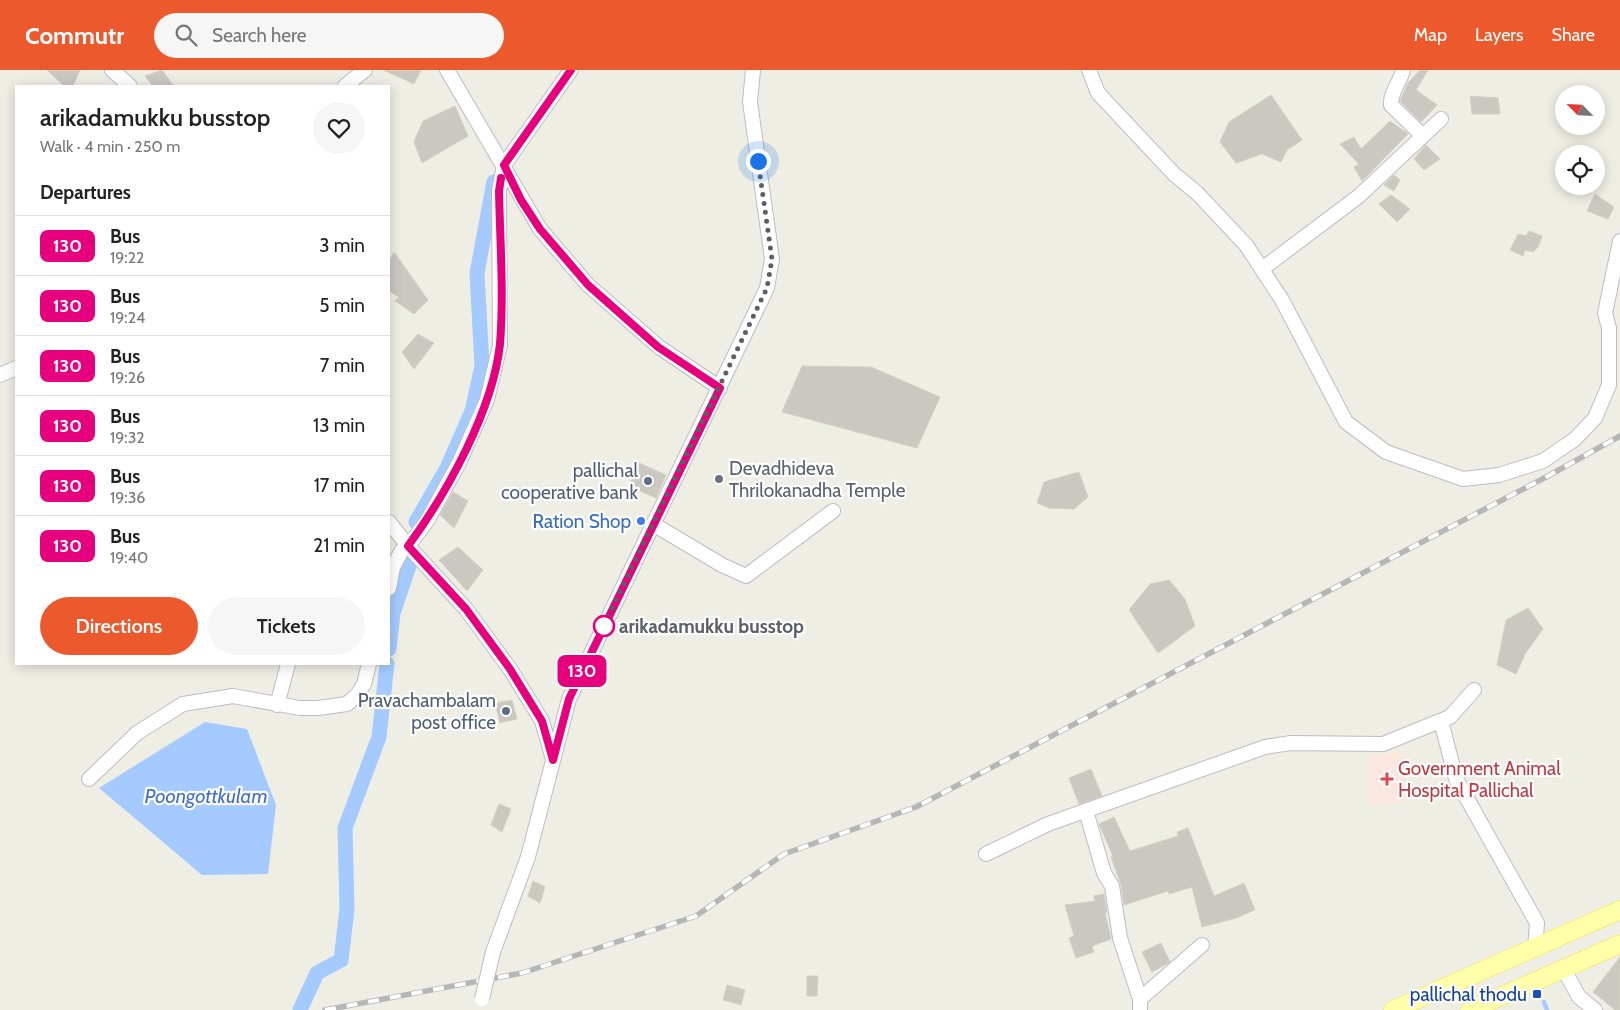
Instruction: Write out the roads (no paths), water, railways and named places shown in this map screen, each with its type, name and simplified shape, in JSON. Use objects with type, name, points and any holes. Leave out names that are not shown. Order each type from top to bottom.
[{"type":"main road","points":[[1393,1010],[1620,910]]},
{"type":"main road","points":[[1470,1010],[1620,944]]},
{"type":"street","points":[[112,70],[129,85]]},
{"type":"street","points":[[346,85],[365,70]]},
{"type":"street","points":[[447,70],[504,165],[521,200],[540,229],[588,285],[658,347],[720,388]]},
{"type":"street","points":[[390,582],[393,566],[402,550],[408,546],[427,520],[458,463],[487,400],[500,344],[499,191],[504,165],[571,70]]},
{"type":"street","points":[[481,1004],[493,952],[528,857],[569,699],[767,288],[772,259],[750,102],[753,70]]},
{"type":"street","points":[[1089,70],[1098,93],[1174,174],[1224,220],[1246,245],[1282,300],[1346,422],[1386,452],[1462,479],[1499,475],[1543,461],[1575,440],[1596,418],[1608,385],[1609,328],[1605,313],[1620,241]]},
{"type":"street","points":[[1403,70],[1401,82],[1390,97],[1390,105],[1423,136]]},
{"type":"street","points":[[1262,269],[1359,196],[1441,119]]},
{"type":"street","points":[[0,375],[15,368]]},
{"type":"street","points":[[653,524],[722,565],[746,576],[833,511]]},
{"type":"street","points":[[390,523],[408,546],[466,609],[510,669],[542,721],[553,760]]},
{"type":"street","points":[[277,705],[288,665]]},
{"type":"street","points":[[89,778],[137,734],[183,704],[233,696],[277,705],[318,708],[347,704],[358,694],[364,684],[369,665]]},
{"type":"street","points":[[986,854],[1048,824],[1265,748],[1291,743],[1383,744],[1450,717],[1474,690]]},
{"type":"street","points":[[1441,721],[1456,779],[1537,923],[1535,948]]},
{"type":"street","points":[[1086,811],[1104,873],[1112,886],[1120,938],[1140,1005],[1202,945]]},
{"type":"street","points":[[1563,968],[1579,997],[1595,1010]]},
{"type":"water","name":"Poongottkulam","points":[[205,722],[247,729],[276,805],[268,874],[202,875],[99,788]]},
{"type":"waterway","points":[[416,522],[447,468],[472,411],[482,366],[477,273],[494,182]]},
{"type":"waterway","points":[[390,640],[393,613],[410,563]]},
{"type":"waterway","points":[[300,1010],[317,973],[341,960],[347,909],[345,828],[379,737],[387,665]]},
{"type":"waterway","points":[[1544,1002],[1547,1010]]},
{"type":"railway","points":[[325,1010],[522,973],[696,916],[784,854],[916,807],[1548,476],[1620,436]]},
{"type":"place","name":"Devadhideva Thrilokanadha Temple","points":[[719,479]]},
{"type":"place","name":"pallichal cooperative bank","points":[[648,481]]},
{"type":"place","name":"Ration Shop","points":[[641,521]]},
{"type":"place","name":"arikadamukku busstop","points":[[604,626]]},
{"type":"place","name":"Pravachambalam post office","points":[[506,711]]},
{"type":"place","name":"Government Animal Hospital Pallichal","points":[[1387,779]]},
{"type":"place","name":"pallichal thodu","points":[[1537,994]]}]
